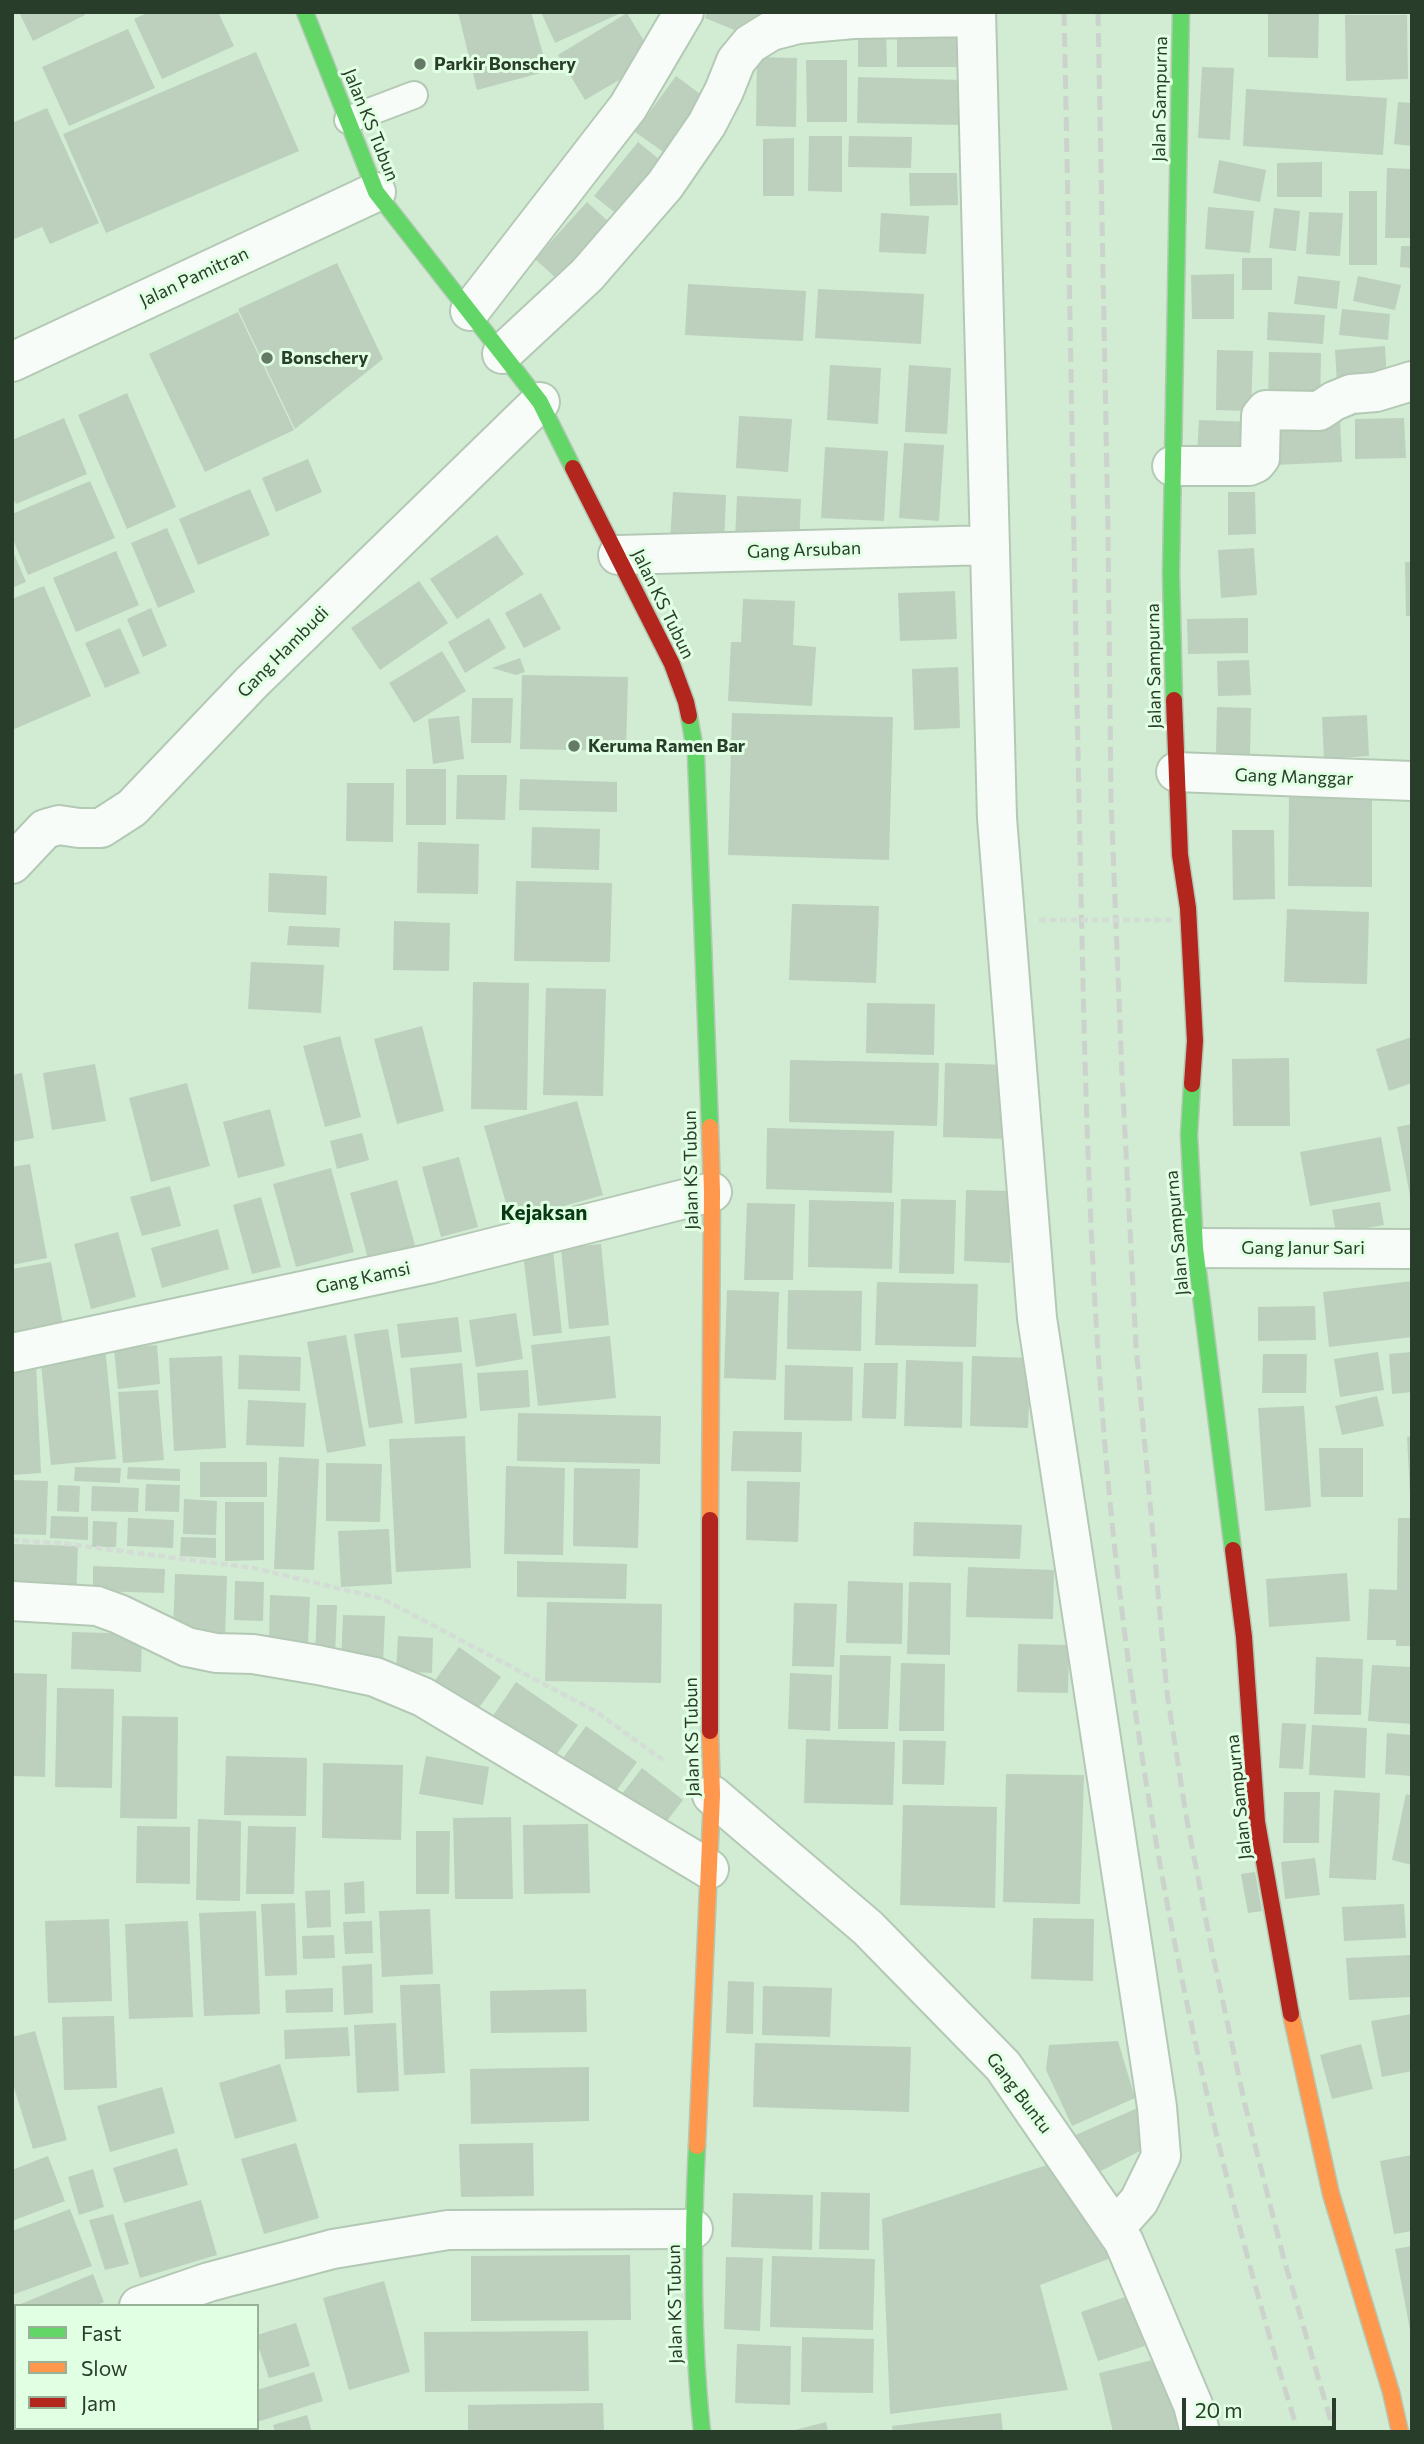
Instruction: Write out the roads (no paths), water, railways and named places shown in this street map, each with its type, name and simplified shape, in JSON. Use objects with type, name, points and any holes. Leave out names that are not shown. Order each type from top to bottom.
[{"type":"street","name":"Jalan KS Tubun","points":[[305,12],[376,192],[540,402],[672,664],[686,702],[696,755],[712,1192],[709,1709],[712,1795],[693,2229],[696,2374],[702,2432]]},
{"type":"street","points":[[470,311],[628,107],[684,12]]},
{"type":"street","name":"Jalan Sampurna","points":[[1181,12],[1171,574],[1176,772],[1181,855],[1188,908],[1195,1041],[1189,1135],[1195,1248],[1244,1637],[1257,1822],[1290,2009],[1331,2194],[1391,2392],[1400,2432]]},
{"type":"street","points":[[502,354],[587,275],[665,186],[707,124],[736,61],[750,44],[771,31],[798,24],[976,14],[997,818],[1037,1318],[1157,2107],[1161,2156],[1139,2201],[1115,2228]]},
{"type":"street","name":"Jalan Pamitran","points":[[12,362],[376,192]]},
{"type":"street","points":[[1172,466],[1250,466],[1260,458],[1261,416],[1266,410],[1319,411],[1351,394],[1376,392],[1412,381]]},
{"type":"street","name":"Gang Hambudi","points":[[12,864],[45,829],[59,825],[101,828],[132,807],[252,682],[540,402]]},
{"type":"street","name":"Gang Arsuban","points":[[618,555],[990,545]]},
{"type":"street","name":"Gang Manggar","points":[[1176,772],[1412,782]]},
{"type":"street","name":"Gang Kamsi","points":[[12,1353],[428,1264],[712,1192]]},
{"type":"street","name":"Gang Janur Sari","points":[[1195,1248],[1412,1249]]},
{"type":"street","points":[[12,1601],[97,1606],[187,1647],[216,1653],[266,1657],[375,1677],[423,1697],[709,1869]]},
{"type":"street","name":"Gang Buntu","points":[[712,1795],[868,1928],[1003,2066],[1124,2242],[1193,2406],[1200,2432]]},
{"type":"street","points":[[145,2304],[209,2282],[333,2249],[448,2230],[693,2229]]},
{"type":"lane","points":[[348,120],[414,95]]},
{"type":"railway","points":[[1064,12],[1087,1117],[1095,1298],[1108,1479],[1117,1569],[1147,1788],[1187,2005],[1238,2220],[1298,2432]]},
{"type":"railway","points":[[1098,12],[1111,800],[1122,1074],[1136,1346],[1167,1693],[1186,1815],[1245,2105],[1283,2256],[1334,2432]]},
{"type":"place","name":"Parkir Bonschery","points":[[420,64]]},
{"type":"place","name":"Bonschery","points":[[267,358]]},
{"type":"place","name":"Keruma Ramen Bar","points":[[574,746]]},
{"type":"district","name":"Kejaksan","points":[[544,1213]]}]
